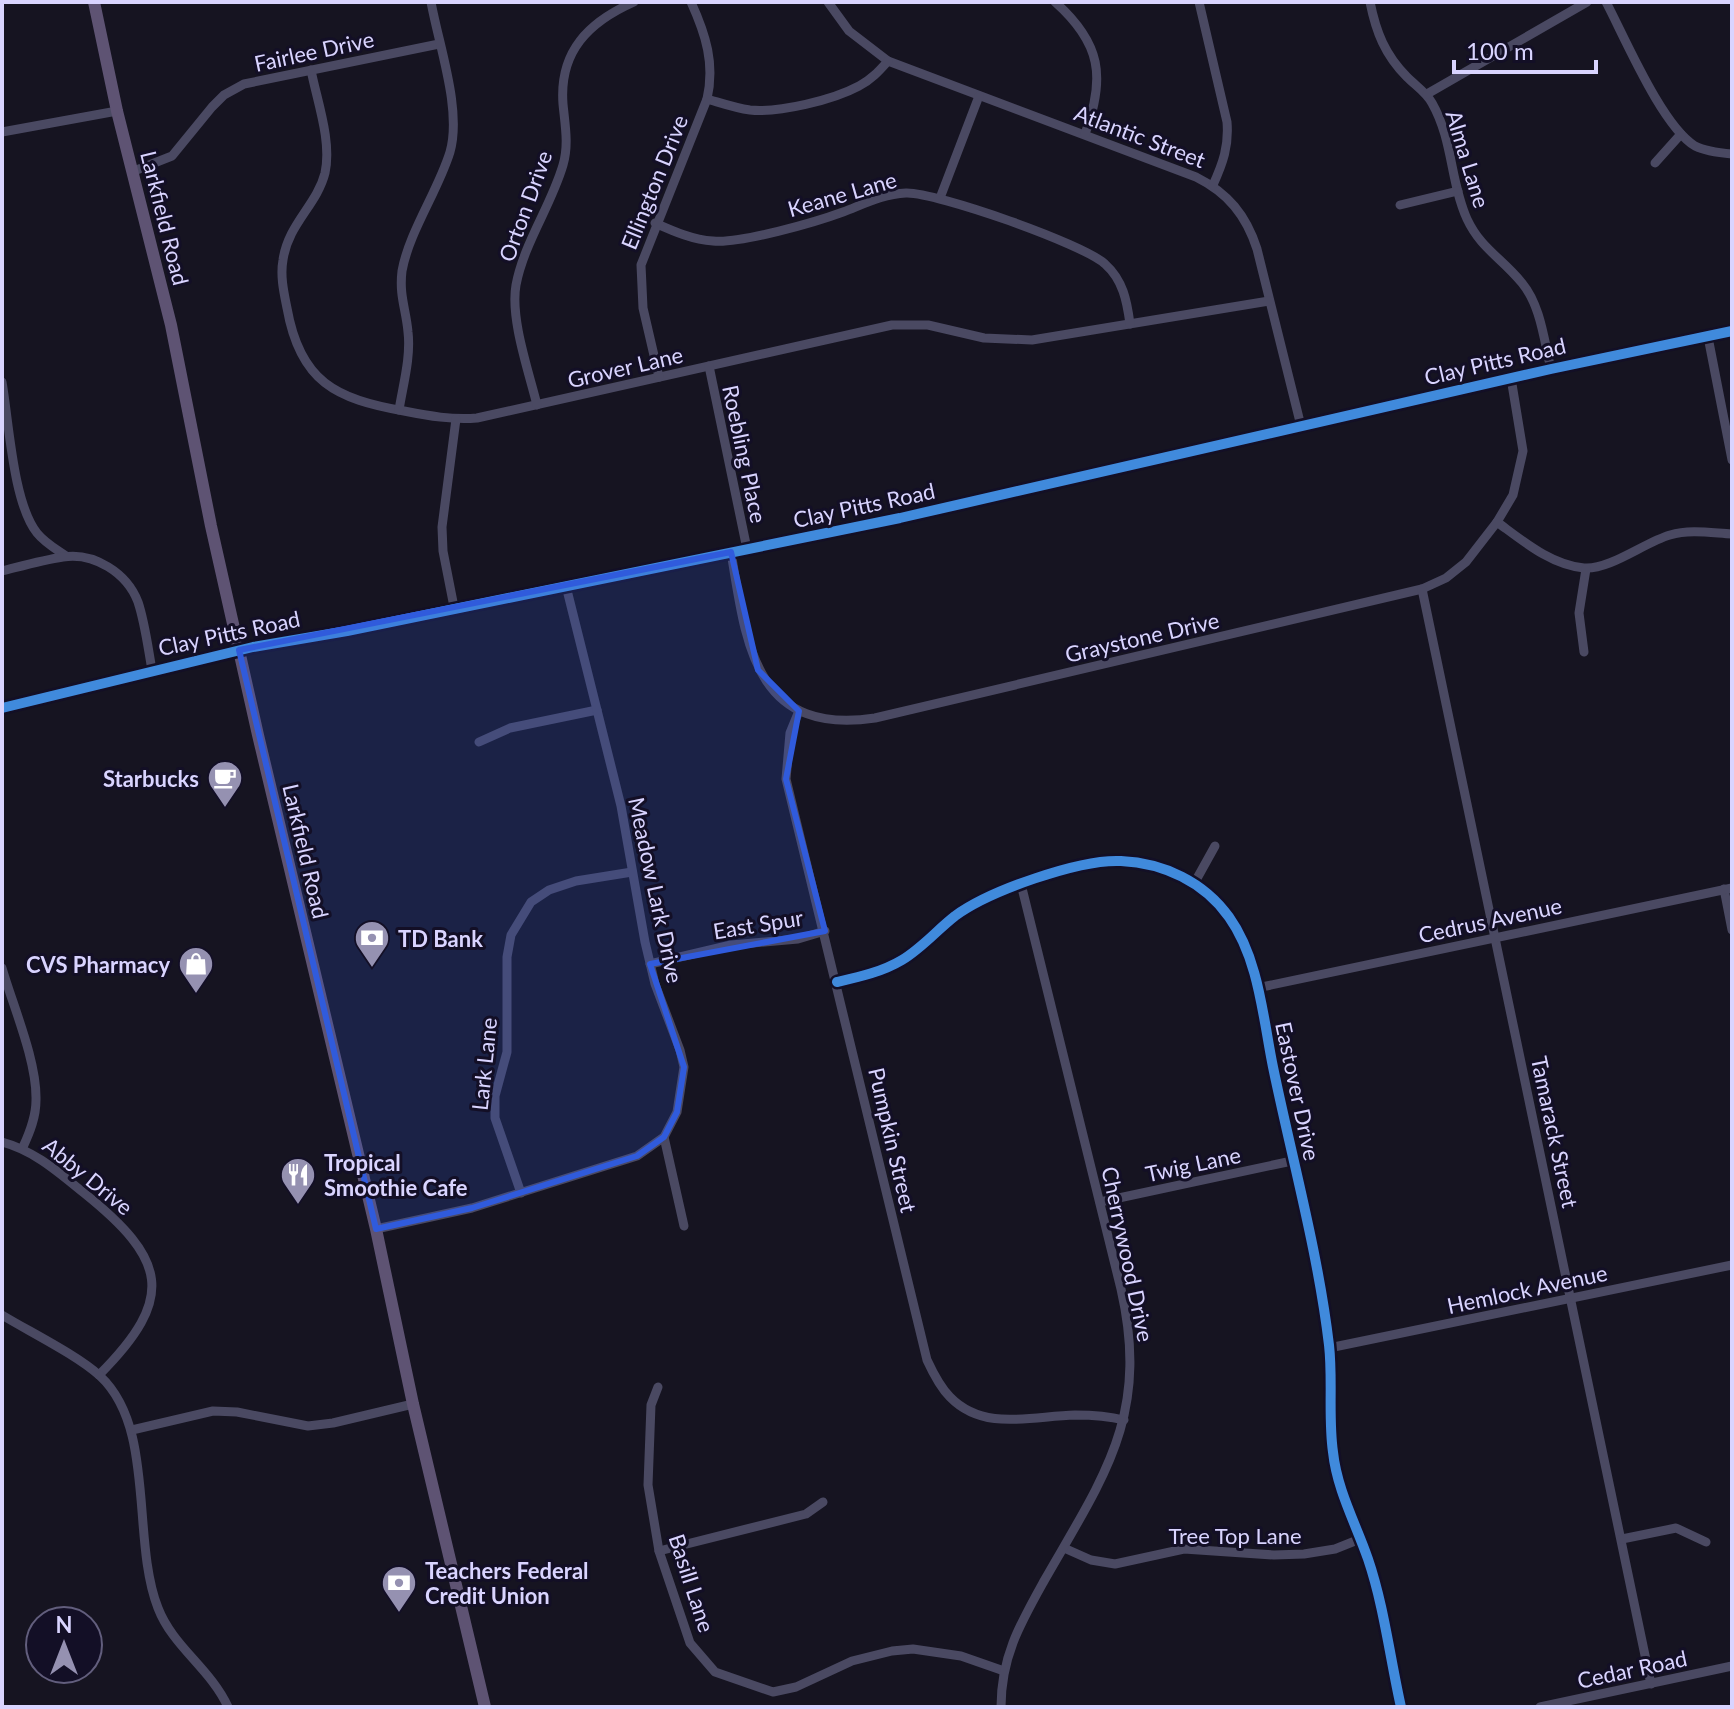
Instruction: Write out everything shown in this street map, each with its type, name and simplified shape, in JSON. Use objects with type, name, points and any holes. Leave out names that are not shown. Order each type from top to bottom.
[{"type":"main road","name":"Larkfield Road","points":[[94,2],[117,111],[171,325],[239,650],[485,1707]]},
{"type":"street","points":[[399,410],[408,352],[408,331],[400,289],[403,267],[450,152],[454,131],[431,2]]},
{"type":"street","name":"Orton Drive","points":[[537,405],[516,308],[515,287],[563,165],[567,145],[563,82],[568,63],[580,40],[595,23],[634,2]]},
{"type":"street","name":"Ellington Drive","points":[[659,377],[643,308],[641,265],[655,223],[707,99],[711,78],[702,26],[691,2]]},
{"type":"street","name":"Atlantic Street","points":[[828,2],[849,31],[888,61],[1213,185],[1230,199],[1250,228],[1301,426]]},
{"type":"street","points":[[1055,2],[1081,28],[1096,59],[1098,80],[1095,106],[1085,134]]},
{"type":"street","points":[[1199,2],[1227,122],[1225,159],[1213,185]]},
{"type":"street","name":"Alma Lane","points":[[1370,2],[1380,41],[1391,59],[1427,94],[1446,132],[1458,191],[1476,239],[1525,286],[1536,307],[1551,369]]},
{"type":"street","points":[[1427,94],[1587,2]]},
{"type":"street","points":[[1606,2],[1661,107],[1681,134],[1697,147],[1732,154]]},
{"type":"street","name":"Fairlee Drive","points":[[134,171],[172,156],[224,95],[244,84],[439,44]]},
{"type":"street","points":[[707,99],[749,110],[789,106],[839,95],[859,86],[872,78],[888,61]]},
{"type":"street","name":"Grover Lane","points":[[311,70],[323,132],[325,172],[318,192],[295,223],[282,262],[291,328],[309,368],[325,383],[344,396],[399,410],[456,419],[537,405],[901,324],[937,326],[984,338],[1032,340],[1269,301]]},
{"type":"street","points":[[940,198],[979,96]]},
{"type":"street","points":[[2,132],[117,111]]},
{"type":"street","points":[[1655,163],[1681,134]]},
{"type":"street","points":[[1400,205],[1458,191]]},
{"type":"street","name":"Keane Lane","points":[[655,223],[678,233],[714,242],[821,220],[886,195],[909,193],[940,198],[1094,255],[1118,278],[1126,295],[1130,324]]},
{"type":"street","name":"Clay Pitts Road","points":[[2,708],[239,650],[915,515],[1511,378],[1732,331]]},
{"type":"street","points":[[1708,337],[1732,460]]},
{"type":"street","name":"Roebling Place","points":[[709,366],[747,549]]},
{"type":"street","name":"Graystone Drive","points":[[731,552],[744,631],[758,670],[782,698],[799,711],[837,722],[875,718],[1422,589],[1446,578],[1466,562],[1497,522],[1513,495],[1523,451],[1511,378]]},
{"type":"street","points":[[2,382],[25,512],[36,532],[66,556]]},
{"type":"street","points":[[454,607],[443,551],[442,527],[456,419]]},
{"type":"street","points":[[1497,522],[1542,554],[1586,569],[1672,534],[1732,534]]},
{"type":"street","points":[[2,571],[66,556],[86,558],[106,565],[130,587],[138,602],[152,670]]},
{"type":"street","points":[[1584,652],[1579,613],[1586,569]]},
{"type":"street","name":"Meadow Lark Drive","points":[[566,586],[621,806],[650,964],[684,1067],[677,1112],[664,1137]]},
{"type":"street","name":"Tamarack Street","points":[[1422,589],[1651,1684]]},
{"type":"street","points":[[479,742],[510,728],[597,710]]},
{"type":"street","name":"Pumpkin Street","points":[[799,711],[790,733],[786,779],[924,1350],[937,1379],[949,1397],[969,1411],[996,1420],[1073,1415],[1124,1420]]},
{"type":"street","points":[[1195,882],[1215,846]]},
{"type":"street","name":"Eastover Drive","points":[[837,982],[901,961],[956,916],[985,899],[1021,884],[1092,863],[1118,861],[1158,868],[1195,882],[1228,915],[1241,937],[1257,988],[1320,1285],[1329,1348],[1333,1453],[1338,1479],[1375,1584],[1401,1707]]},
{"type":"street","name":"Lark Lane","points":[[521,1193],[495,1118],[495,1096],[507,1052],[507,957],[511,935],[531,902],[549,890],[576,881],[632,872]]},
{"type":"street","name":"Cherrywood Drive","points":[[1001,1707],[1010,1646],[1107,1467],[1124,1420],[1131,1377],[1130,1326],[1021,884]]},
{"type":"street","points":[[1728,889],[1732,930]]},
{"type":"street","name":"Cedrus Avenue","points":[[1257,988],[1728,889]]},
{"type":"street","name":"East Spur","points":[[650,964],[731,945],[798,939],[825,931]]},
{"type":"street","points":[[2,968],[33,1072],[36,1100],[32,1126],[23,1147]]},
{"type":"street","points":[[376,1229],[472,1208],[637,1156],[664,1137],[684,1226]]},
{"type":"street","name":"Abby Drive","points":[[2,1142],[23,1147],[45,1161],[116,1218],[147,1258],[151,1279],[150,1302],[142,1325],[126,1349],[99,1375]]},
{"type":"street","name":"Twig Lane","points":[[1100,1202],[1292,1161]]},
{"type":"street","name":"Hemlock Avenue","points":[[1329,1348],[1732,1265]]},
{"type":"street","points":[[2,1315],[99,1375],[124,1408],[132,1430],[146,1558],[159,1610],[170,1631],[209,1673],[228,1707]]},
{"type":"street","name":"Basill Lane","points":[[658,1387],[651,1405],[648,1485],[659,1551],[690,1643],[715,1672],[773,1692],[796,1687],[852,1661],[913,1649],[961,1656],[1004,1671]]},
{"type":"street","points":[[132,1430],[213,1411],[237,1412],[308,1426],[413,1404]]},
{"type":"street","points":[[659,1551],[806,1514],[823,1502]]},
{"type":"street","points":[[1622,1539],[1676,1528],[1706,1542]]},
{"type":"street","name":"Tree Top Lane","points":[[1064,1548],[1091,1560],[1115,1564],[1184,1549],[1304,1554],[1335,1549],[1360,1539]]},
{"type":"street","name":"Cedar Road","points":[[1540,1707],[1732,1666]]},
{"type":"highlighted area","points":[[731,552],[758,670],[799,711],[786,779],[825,931],[650,964],[684,1067],[677,1112],[664,1137],[637,1156],[472,1208],[376,1229],[239,650]]},
{"type":"cycle path","points":[[2,708],[253,647],[347,631],[900,518],[1551,369],[1732,331]]},
{"type":"cycle path","points":[[837,982],[878,971],[902,960],[970,906],[1035,878],[1082,865],[1121,861],[1167,870],[1195,884],[1229,917],[1247,951],[1258,989],[1311,1240],[1330,1358],[1335,1466],[1374,1577],[1401,1707]]},
{"type":"place","name":"Starbucks","points":[[225,809]]},
{"type":"place","name":"TD Bank","points":[[372,969]]},
{"type":"place","name":"CVS Pharmacy","points":[[196,995]]},
{"type":"place","name":"Tropical Smoothie Cafe","points":[[298,1206]]},
{"type":"place","name":"Teachers Federal Credit Union","points":[[399,1614]]}]
